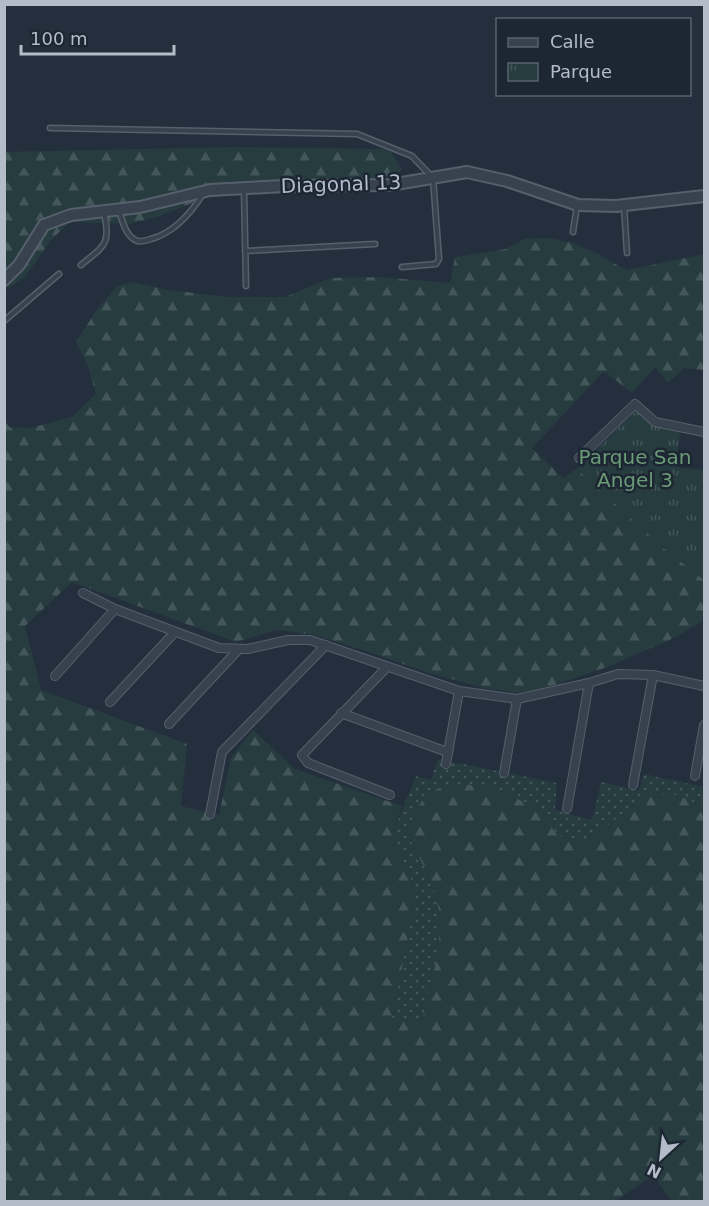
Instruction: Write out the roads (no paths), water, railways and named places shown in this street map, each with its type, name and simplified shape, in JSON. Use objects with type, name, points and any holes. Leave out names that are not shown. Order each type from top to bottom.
[{"type":"street","name":"Diagonal 13","points":[[4,280],[19,265],[44,225],[71,215],[140,207],[205,191],[284,186],[390,185],[467,171],[507,181],[578,205],[624,205],[705,196]]},
{"type":"street","points":[[579,458],[635,404],[655,422],[705,432]]},
{"type":"street","points":[[84,593],[115,609],[219,648],[238,649],[295,639],[310,640],[459,691],[517,699],[618,674],[653,675],[705,686]]},
{"type":"street","points":[[55,676],[115,609]]},
{"type":"street","points":[[110,702],[175,632]]},
{"type":"street","points":[[210,814],[222,752],[326,645]]},
{"type":"street","points":[[169,724],[238,649]]},
{"type":"street","points":[[387,667],[302,755],[308,763],[390,795]]},
{"type":"street","points":[[633,785],[653,675]]},
{"type":"street","points":[[567,809],[589,683]]},
{"type":"street","points":[[446,764],[459,691]]},
{"type":"street","points":[[504,773],[517,699]]},
{"type":"street","points":[[341,713],[447,752]]},
{"type":"street","points":[[695,776],[705,725]]},
{"type":"lane","points":[[50,128],[357,134],[412,156],[433,177],[439,259],[436,264],[402,267]]},
{"type":"lane","points":[[244,188],[246,286]]},
{"type":"lane","points":[[119,209],[125,227],[131,236],[138,241],[145,241],[162,236],[181,221],[196,206],[205,191]]},
{"type":"lane","points":[[573,232],[578,205]]},
{"type":"lane","points":[[624,205],[627,253]]},
{"type":"lane","points":[[81,265],[106,241],[108,230],[104,211]]},
{"type":"lane","points":[[245,251],[375,244]]},
{"type":"lane","points":[[4,321],[59,274]]},
{"type":"park label","name":"Parque San Angel 3","points":[[635,468]]}]
